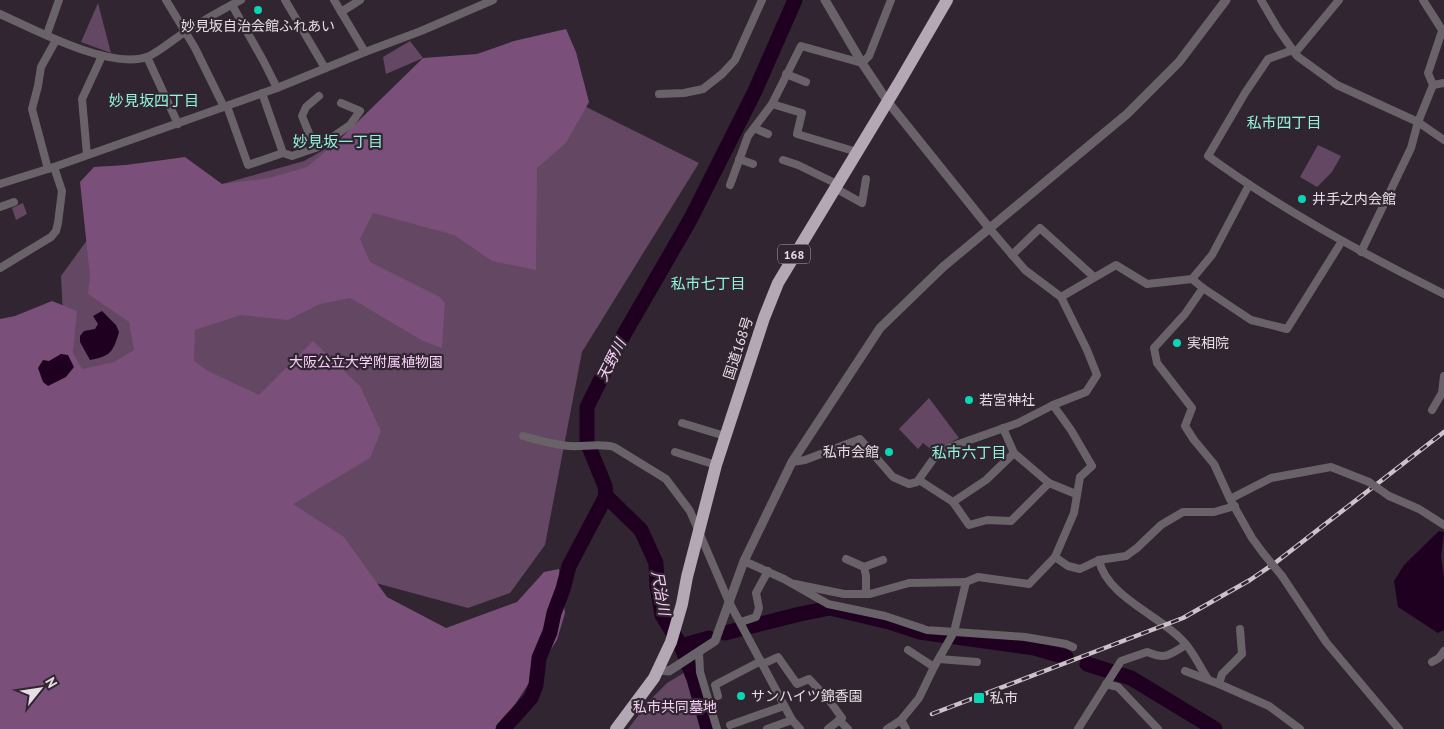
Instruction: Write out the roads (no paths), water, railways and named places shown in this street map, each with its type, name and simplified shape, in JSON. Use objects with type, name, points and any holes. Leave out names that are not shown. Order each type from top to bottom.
[{"type":"highway","name":"国道168号","points":[[616,729],[658,670],[671,642],[716,465],[764,318],[778,283],[888,102],[947,0]]},
{"type":"street","points":[[47,34],[59,0]]},
{"type":"street","points":[[166,0],[226,107],[248,165],[283,153],[292,156],[315,148],[350,124],[360,112],[341,103]]},
{"type":"street","points":[[0,14],[47,34],[56,40],[102,56],[120,60],[147,57],[185,32],[241,0]]},
{"type":"street","points":[[285,0],[325,68]]},
{"type":"street","points":[[334,0],[364,52]]},
{"type":"street","points":[[341,12],[360,0]]},
{"type":"street","points":[[0,184],[178,124],[277,88],[421,31],[493,0]]},
{"type":"street","points":[[659,94],[684,94],[703,89],[722,74],[735,60],[762,0]]},
{"type":"street","points":[[792,462],[805,460],[860,439],[893,477],[910,484],[919,480],[939,451],[1018,423],[1053,405],[1086,392],[1097,375],[1061,297],[1025,270],[888,102],[862,63],[825,0]]},
{"type":"street","points":[[862,63],[869,56],[891,0]]},
{"type":"street","points":[[658,670],[669,671],[715,641],[744,561],[792,462],[880,328],[944,267],[1127,114],[1179,62],[1226,0]]},
{"type":"street","points":[[1261,0],[1294,52],[1336,85],[1418,122],[1444,140]]},
{"type":"street","points":[[1339,0],[1294,52],[1268,58],[1208,156],[1249,185],[1342,241],[1444,294]]},
{"type":"street","points":[[1361,252],[1411,148],[1418,122],[1433,86],[1428,73],[1443,32],[1422,0]]},
{"type":"street","points":[[232,5],[277,88]]},
{"type":"street","points":[[0,268],[51,237],[56,231],[62,191],[51,168],[32,108],[41,67],[56,40]]},
{"type":"street","points":[[730,186],[748,136],[772,104],[802,46],[862,63]]},
{"type":"street","points":[[87,155],[82,99],[102,56]]},
{"type":"street","points":[[147,57],[178,124]]},
{"type":"street","points":[[786,74],[806,82]]},
{"type":"street","points":[[1433,86],[1444,83]]},
{"type":"street","points":[[262,93],[283,153]]},
{"type":"street","points":[[315,148],[302,116],[306,107],[319,96]]},
{"type":"street","points":[[772,104],[802,113],[797,134],[857,152]]},
{"type":"street","points":[[754,128],[768,134]]},
{"type":"street","points":[[739,159],[753,164]]},
{"type":"street","points":[[783,160],[798,165],[862,203],[866,179]]},
{"type":"street","points":[[1061,297],[1116,265],[1147,284],[1192,279],[1212,255],[1249,185]]},
{"type":"street","points":[[0,207],[14,202]]},
{"type":"street","points":[[1012,255],[1040,228],[1094,278]]},
{"type":"street","points":[[1192,279],[1252,320],[1287,329],[1342,241]]},
{"type":"street","points":[[1203,288],[1185,314],[1154,348],[1157,363],[1192,408],[1185,426],[1214,464],[1252,538],[1282,576],[1326,642],[1400,729]]},
{"type":"street","points":[[1432,410],[1442,393],[1444,376]]},
{"type":"street","points":[[788,583],[844,594],[866,594],[909,583],[966,582],[978,577],[1029,584],[1055,557],[1074,513],[1080,478],[1092,466],[1072,430],[1053,405]]},
{"type":"street","points":[[682,423],[725,436]]},
{"type":"street","points":[[1002,428],[1014,453],[1049,483],[1076,494]]},
{"type":"street","points":[[523,436],[552,444],[571,446],[604,445],[614,447],[666,479],[690,511],[729,602],[784,706],[800,729]]},
{"type":"street","points":[[676,452],[716,465]]},
{"type":"street","points":[[953,502],[986,480],[1014,453]]},
{"type":"street","points":[[1055,557],[1068,566],[1080,569],[1099,560],[1126,556],[1161,525],[1183,512],[1214,512],[1271,478],[1331,467],[1369,482],[1389,496],[1419,509],[1444,525]]},
{"type":"street","points":[[919,480],[953,502],[969,525],[987,520],[1011,521],[1049,483]]},
{"type":"street","points":[[846,559],[864,567],[882,560]]},
{"type":"street","points":[[1099,560],[1101,570],[1112,584],[1132,603],[1173,631],[1186,645],[1208,679]]},
{"type":"street","points":[[744,561],[828,604],[884,616],[927,630],[953,635],[1025,637],[1066,644],[1073,647]]},
{"type":"street","points":[[864,567],[866,594]]},
{"type":"street","points":[[743,626],[756,617],[760,608],[756,592],[768,572]]},
{"type":"street","points":[[887,729],[900,720],[919,698],[934,667],[953,635],[966,582]]},
{"type":"street","points":[[1219,684],[1222,674],[1242,654],[1240,629]]},
{"type":"street","points":[[1078,729],[1121,661],[1147,652],[1158,657],[1166,657],[1186,645]]},
{"type":"street","points":[[908,650],[934,667]]},
{"type":"street","points":[[1432,662],[1439,658],[1444,651]]},
{"type":"street","points":[[699,652],[700,672],[717,729]]},
{"type":"street","points":[[718,696],[715,685],[762,662],[778,657],[797,684],[809,679],[829,700],[842,718],[828,729]]},
{"type":"street","points":[[939,659],[978,662]]},
{"type":"street","points":[[1185,671],[1269,706],[1300,729]]},
{"type":"street","points":[[1107,683],[1118,687],[1158,729]]},
{"type":"street","points":[[730,726],[784,706]]},
{"type":"street","points":[[767,729],[792,720]]},
{"type":"street","points":[[839,720],[848,729]]},
{"type":"street","points":[[900,720],[906,729]]},
{"type":"waterway","name":"天野川","points":[[503,729],[531,698],[536,685],[539,658],[550,632],[569,566],[606,496],[605,486],[587,442],[587,407],[619,343],[690,220],[755,91],[795,0]]},
{"type":"waterway","name":"尺治川","points":[[606,496],[641,530],[656,563],[657,586],[662,615],[681,646],[694,679],[708,729]]},
{"type":"waterway","points":[[725,633],[830,608],[889,622],[919,632],[1034,648],[1066,657]]},
{"type":"waterway","points":[[681,646],[709,638]]},
{"type":"waterway","points":[[1087,664],[1131,678],[1215,729]]},
{"type":"railway","points":[[932,714],[1183,618],[1250,580],[1275,563],[1444,432]]},
{"type":"place","name":"妙見坂自治会館ふれあい","points":[[258,10]]},
{"type":"place","name":"井手之内会館","points":[[1302,199]]},
{"type":"place","name":"実相院","points":[[1177,343]]},
{"type":"place","name":"若宮神社","points":[[969,400]]},
{"type":"place","name":"私市会館","points":[[889,452]]},
{"type":"place","name":"サンハイツ錦香園","points":[[741,696]]},
{"type":"place","name":"私市","points":[[979,698]]},
{"type":"district","name":"妙見坂四丁目","points":[[154,100]]},
{"type":"district","name":"私市四丁目","points":[[1284,122]]},
{"type":"district","name":"妙見坂一丁目","points":[[338,141]]},
{"type":"district","name":"私市七丁目","points":[[708,283]]},
{"type":"district","name":"私市六丁目","points":[[969,452]]},
{"type":"park label","name":"大阪公立大学附属植物園","points":[[366,362]]},
{"type":"park label","name":"私市共同墓地","points":[[675,707]]}]
